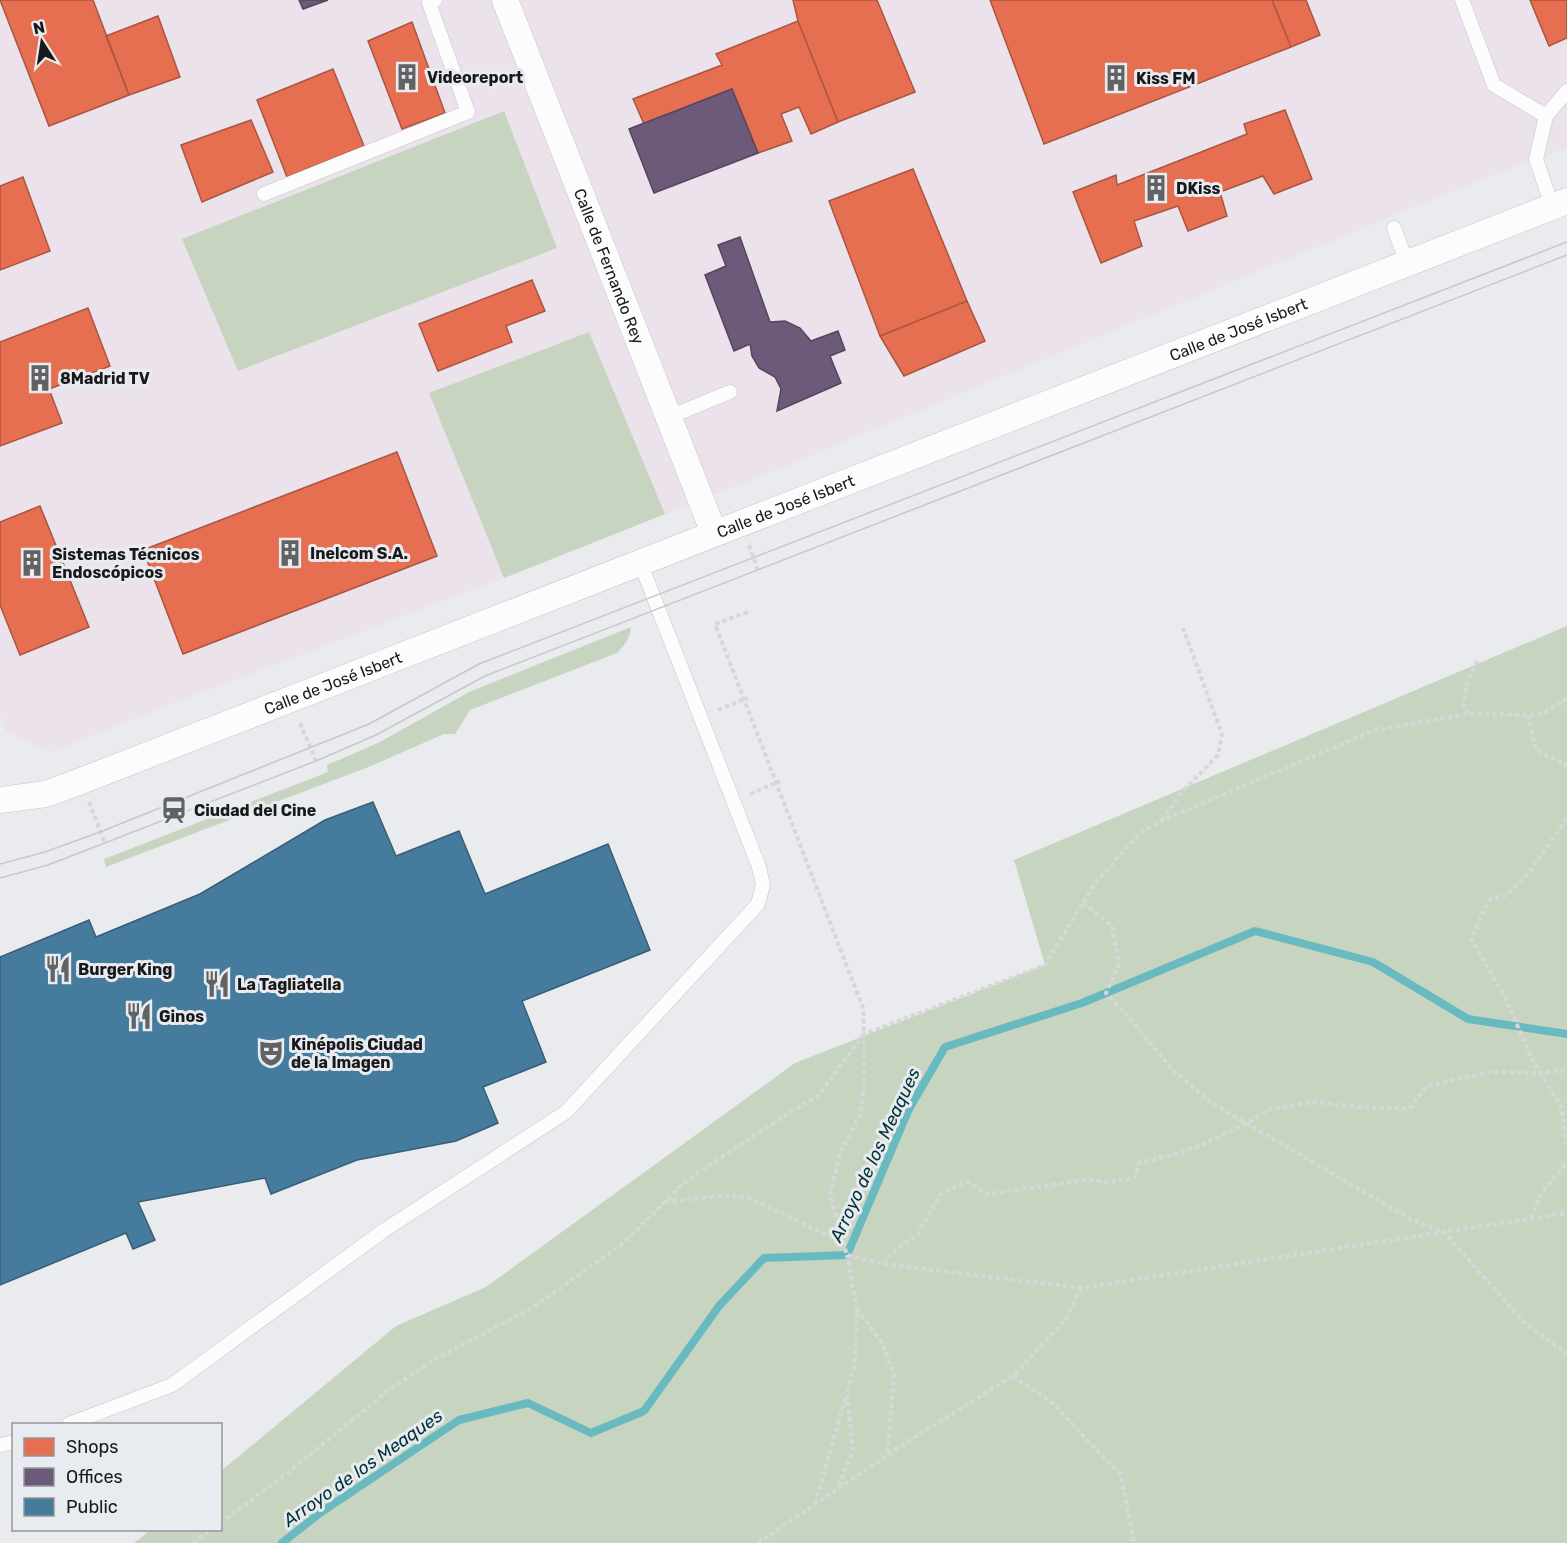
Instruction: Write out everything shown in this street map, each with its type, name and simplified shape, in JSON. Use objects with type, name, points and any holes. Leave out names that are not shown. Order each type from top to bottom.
[{"type":"street","name":"Calle de Fernando Rey","points":[[505,0],[714,533]]},
{"type":"street","name":"Calle de José Isbert","points":[[4,796],[46,794],[81,781],[1560,203]]},
{"type":"lane","points":[[264,194],[468,112],[429,3],[435,0]]},
{"type":"lane","points":[[1462,0],[1494,85],[1546,116]]},
{"type":"lane","points":[[1560,203],[1536,159],[1546,116],[1567,91]]},
{"type":"lane","points":[[1394,228],[1407,263]]},
{"type":"lane","points":[[669,417],[730,392]]},
{"type":"lane","points":[[74,1423],[172,1385],[383,1232],[566,1112],[758,904],[763,885],[759,867],[640,562]]},
{"type":"path","points":[[748,612],[715,624],[778,782],[863,1008],[864,1084],[860,1115],[840,1153],[830,1194],[847,1255],[857,1309],[855,1362],[815,1504]]},
{"type":"path","points":[[1161,821],[1180,794],[1218,755],[1222,734],[1184,628]]},
{"type":"path","points":[[1468,714],[1462,704],[1467,684],[1478,659]]},
{"type":"path","points":[[222,1522],[290,1471],[390,1389],[434,1360],[532,1308],[625,1242],[686,1180],[759,1131],[819,1095],[864,1034],[1045,965],[1095,883],[1141,832],[1161,821],[1375,730],[1468,714],[1543,714],[1567,698]]},
{"type":"path","points":[[290,699],[316,761]]},
{"type":"path","points":[[700,717],[746,699]]},
{"type":"path","points":[[1528,715],[1536,750],[1567,765]]},
{"type":"path","points":[[81,781],[105,844]]},
{"type":"path","points":[[733,800],[778,782]]},
{"type":"path","points":[[1567,819],[1527,874],[1506,895],[1489,900],[1471,939],[1505,997],[1532,1059],[1561,1106],[1567,1144]]},
{"type":"path","points":[[1083,903],[1112,926],[1119,964],[1106,993],[1171,1068],[1210,1102],[1412,1220],[1444,1232],[1524,1322],[1567,1354]]},
{"type":"path","points":[[884,1264],[889,1255],[917,1235],[941,1193],[968,1182],[988,1194],[1076,1181],[1108,1182],[1135,1178],[1139,1163],[1202,1145],[1268,1110],[1313,1102],[1409,1109],[1427,1086],[1491,1072],[1540,1073],[1567,1070]]},
{"type":"path","points":[[1531,1218],[1542,1192],[1567,1162]]},
{"type":"path","points":[[664,1203],[721,1196],[747,1197],[844,1243]]},
{"type":"path","points":[[847,1255],[884,1264],[1082,1288],[1567,1213]]},
{"type":"path","points":[[758,1543],[887,1455],[1013,1376],[1066,1319],[1082,1288]]},
{"type":"path","points":[[857,1309],[883,1344],[894,1376],[887,1455]]},
{"type":"path","points":[[1013,1376],[1050,1401],[1121,1475],[1134,1543]]},
{"type":"path","points":[[838,1488],[853,1451],[847,1393]]},
{"type":"path","points":[[193,1543],[210,1531]]},
{"type":"shaded area","points":[[0,0],[1567,0],[1567,148],[1490,176],[732,488],[50,753],[6,732],[0,715]]},
{"type":"green space","points":[[504,111],[557,248],[238,371],[182,239]]},
{"type":"green space","points":[[589,332],[665,514],[504,578],[429,393]]},
{"type":"green space","points":[[1567,626],[1567,1543],[134,1543],[149,1531],[222,1531],[222,1470],[396,1326],[486,1287],[795,1063],[1045,965],[1014,860]]},
{"type":"green space","points":[[631,627],[627,641],[617,653],[470,710],[455,734],[444,734],[371,766],[106,867],[104,859],[328,772],[327,765],[380,742],[469,692]]},
{"type":"building: Shops","points":[[0,0],[93,0],[129,95],[49,126]]},
{"type":"building: Shops","points":[[793,0],[877,0],[915,92],[838,122],[798,21]]},
{"type":"building: Shops","name":"Kiss FM","points":[[990,0],[1272,0],[1291,47],[1044,144]]},
{"type":"building: Shops","points":[[1272,0],[1306,0],[1320,35],[1291,47]]},
{"type":"building: Shops","points":[[1530,0],[1567,0],[1567,38],[1549,46]]},
{"type":"building: Shops","points":[[158,16],[180,77],[129,95],[106,36]]},
{"type":"building: Shops","points":[[798,21],[838,122],[811,134],[799,107],[781,114],[792,141],[758,153],[732,89],[644,124],[633,99],[722,65],[716,54]]},
{"type":"building: Shops","name":"Videoreport","points":[[412,22],[445,113],[402,129],[368,41]]},
{"type":"building: Shops","points":[[333,69],[364,146],[287,177],[257,100]]},
{"type":"building: Shops","name":"DKiss","points":[[1285,110],[1312,179],[1274,194],[1263,176],[1220,192],[1227,216],[1188,231],[1178,206],[1134,221],[1142,246],[1101,263],[1073,192],[1116,175],[1117,185],[1247,134],[1244,124]]},
{"type":"building: Shops","points":[[251,120],[273,172],[202,202],[181,145]]},
{"type":"building: Shops","points":[[913,169],[967,301],[880,336],[829,201]]},
{"type":"building: Shops","points":[[23,177],[50,251],[0,270],[0,186]]},
{"type":"building: Shops","points":[[532,280],[545,311],[506,326],[512,342],[438,371],[419,324]]},
{"type":"building: Shops","points":[[967,301],[985,341],[904,376],[880,336]]},
{"type":"building: Shops","name":"8Madrid TV","points":[[88,308],[110,366],[49,389],[62,423],[0,446],[0,342]]},
{"type":"building: Shops","name":"Inelcom S.A.","points":[[397,452],[437,556],[183,654],[143,550]]},
{"type":"building: Shops","name":"Sistemas Técnicos Endoscópicos","points":[[40,506],[89,627],[20,655],[0,605],[0,522]]},
{"type":"building: Offices","points":[[299,0],[328,0],[303,9]]},
{"type":"building: Offices","points":[[732,89],[758,153],[654,193],[629,129]]},
{"type":"building: Offices","points":[[740,237],[770,322],[785,321],[800,328],[811,341],[838,331],[845,350],[830,356],[841,383],[777,411],[781,389],[775,377],[759,368],[752,356],[750,344],[734,351],[705,275],[726,266],[718,245]]},
{"type":"building: Public","name":"Kinépolis Ciudad de la Imagen","points":[[373,802],[396,856],[459,831],[485,894],[608,844],[650,950],[522,1001],[546,1062],[483,1087],[498,1123],[456,1141],[357,1160],[271,1194],[265,1178],[138,1202],[155,1240],[133,1249],[126,1233],[0,1285],[0,957],[89,920],[96,937],[200,894],[325,820]]},
{"type":"waterway","name":"Arroyo de los Meaques","points":[[282,1543],[320,1513],[459,1420],[528,1403],[591,1433],[644,1411],[719,1306],[764,1258],[847,1255],[909,1109],[945,1047],[1082,1003],[1255,931],[1373,962],[1468,1019],[1567,1034]]},
{"type":"tram line","points":[[0,864],[45,852],[100,832],[369,724],[479,664],[1567,242]]},
{"type":"tram line","points":[[0,878],[48,865],[316,761],[376,735],[485,676],[1567,255]]},
{"type":"place","name":"Videoreport","points":[[407,77]]},
{"type":"place","name":"Kiss FM","points":[[1116,78]]},
{"type":"place","name":"DKiss","points":[[1156,188]]},
{"type":"place","name":"8Madrid TV","points":[[40,378]]},
{"type":"place","name":"Inelcom S.A.","points":[[290,553]]},
{"type":"place","name":"Sistemas Técnicos Endoscópicos","points":[[32,563]]},
{"type":"place","name":"Ciudad del Cine","points":[[174,810]]},
{"type":"place","name":"Burger King","points":[[58,969]]},
{"type":"place","name":"La Tagliatella","points":[[217,984]]},
{"type":"place","name":"Ginos","points":[[139,1016]]},
{"type":"place","name":"Kinépolis Ciudad de la Imagen","points":[[271,1053]]}]
